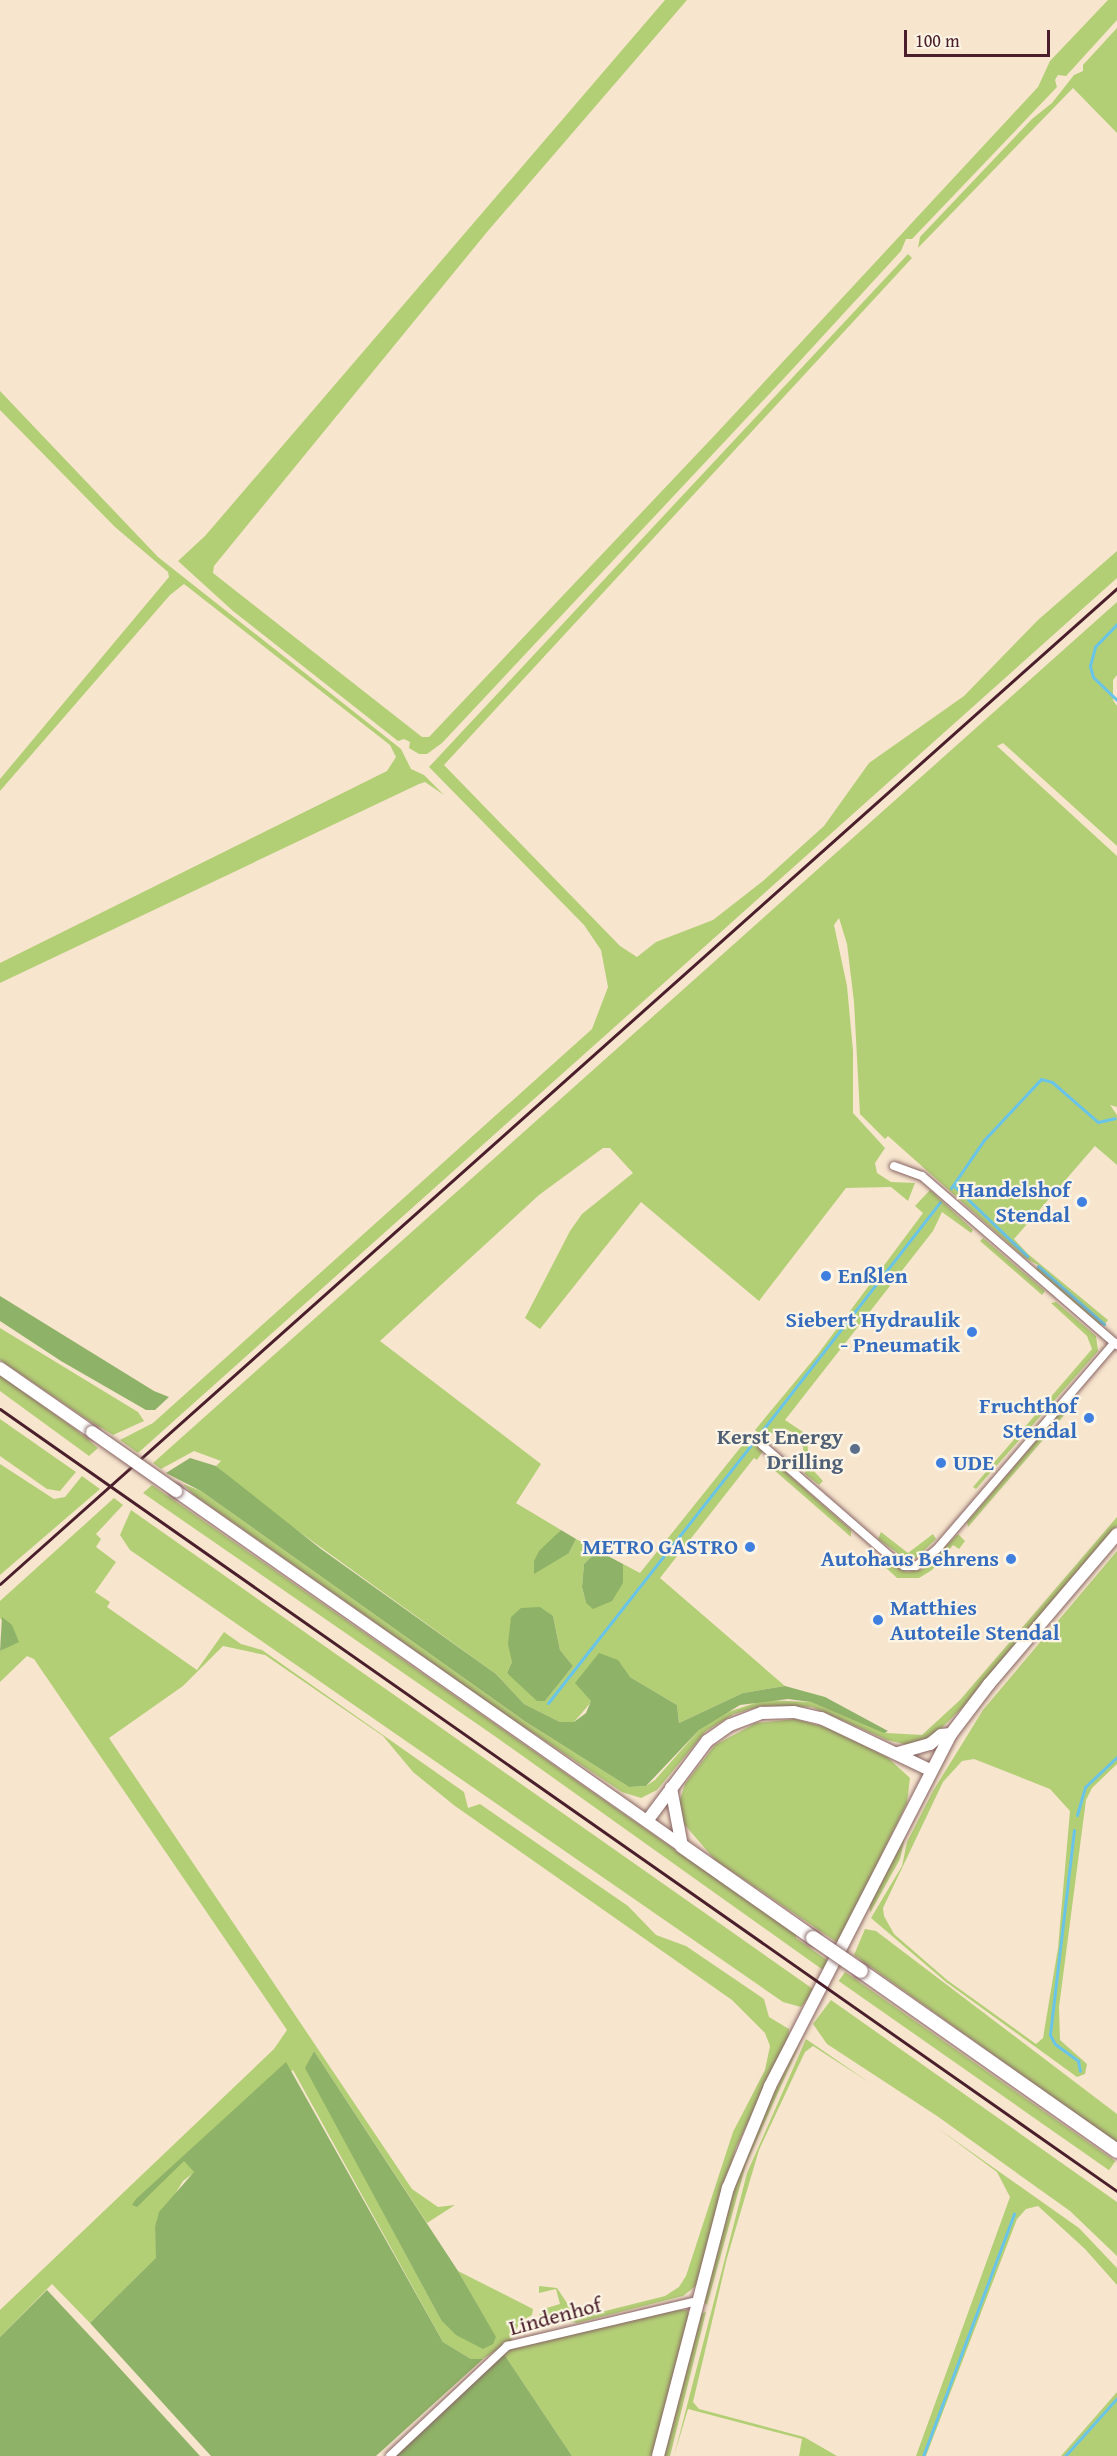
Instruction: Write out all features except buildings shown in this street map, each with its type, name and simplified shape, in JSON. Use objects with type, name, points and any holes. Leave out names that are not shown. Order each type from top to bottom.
[{"type":"highway","points":[[682,1846],[1117,2151]]},
{"type":"main road","points":[[0,1368],[682,1846]]},
{"type":"main road","points":[[658,2456],[728,2188],[748,2131],[930,1770],[951,1734],[989,1684],[1117,1534]]},
{"type":"main road","points":[[647,1821],[696,1753],[715,1734],[738,1720],[762,1713],[816,1716],[930,1770]]},
{"type":"main road","points":[[898,1753],[930,1744],[941,1735],[951,1734]]},
{"type":"main road","points":[[671,1788],[682,1846]]},
{"type":"street","points":[[762,1445],[893,1559],[904,1566],[916,1566],[937,1549],[1115,1344],[922,1176],[894,1166]]},
{"type":"street","name":"Lindenhof","points":[[390,2456],[507,2346],[698,2301]]},
{"type":"green space","points":[[665,0],[687,0],[487,232],[214,566],[213,573],[422,737],[429,737],[714,436],[1038,87],[1050,61],[1108,0],[1117,0],[1117,20],[1066,76],[1058,75],[1055,80],[1057,87],[912,239],[906,239],[901,251],[788,374],[442,743],[427,754],[419,754],[409,748],[410,742],[404,739],[398,741],[233,611],[178,561],[205,536]]},
{"type":"green space","points":[[1117,28],[1117,133],[1073,88],[918,248],[920,237],[1032,119],[1052,103],[1074,75],[1083,71],[1083,65]]},
{"type":"green space","points":[[908,254],[912,258],[444,765],[620,946],[637,957],[656,942],[713,920],[763,881],[824,826],[869,763],[964,696],[1038,620],[1117,551],[1117,578],[138,1453],[120,1440],[153,1423],[592,1029],[608,987],[601,950],[584,925],[429,767]]},
{"type":"green space","points":[[0,391],[158,557],[401,749],[411,769],[424,775],[444,795],[425,782],[419,784],[0,983],[0,963],[387,771],[396,757],[390,745],[184,584],[170,595],[0,791],[0,779],[169,577],[168,572],[115,527],[0,410]]},
{"type":"green space","points":[[1117,602],[1117,675],[1113,680],[1113,700],[1117,706],[1117,846],[1003,743],[997,746],[1117,856],[1117,1107],[1110,1105],[1117,1115],[1117,1165],[1095,1146],[1014,1239],[1028,1254],[1108,1320],[1105,1324],[1100,1325],[1036,1269],[1038,1265],[1025,1258],[888,1136],[885,1139],[860,1114],[854,1002],[847,944],[839,918],[834,925],[847,986],[853,1051],[853,1113],[885,1148],[875,1163],[877,1173],[891,1182],[915,1183],[908,1201],[891,1187],[846,1188],[759,1301],[641,1202],[540,1329],[525,1318],[570,1231],[582,1214],[633,1173],[610,1148],[603,1148],[539,1195],[380,1341],[541,1464],[516,1503],[561,1530],[534,1561],[569,1553],[576,1539],[606,1555],[592,1556],[584,1564],[582,1587],[586,1603],[623,1583],[623,1564],[640,1573],[748,1438],[763,1451],[757,1460],[754,1458],[660,1578],[785,1686],[743,1693],[679,1723],[677,1705],[630,1677],[592,1701],[574,1722],[560,1722],[524,1704],[496,1674],[265,1507],[216,1466],[221,1461],[194,1451],[161,1469],[153,1463]],"holes":[[[553,1616],[560,1650],[573,1666],[545,1701],[507,1673],[512,1662]]]},
{"type":"green space","points":[[930,1190],[973,1230],[971,1233],[942,1212],[933,1231],[785,1420],[806,1434],[810,1467],[823,1481],[819,1485],[805,1474],[803,1447],[796,1434],[785,1429],[763,1437],[755,1430],[818,1354],[923,1213],[915,1206]]},
{"type":"green space","points":[[983,1238],[1045,1291],[1042,1295],[980,1241]]},
{"type":"green space","points":[[0,1296],[154,1391],[169,1397],[155,1410],[146,1410],[61,1361],[0,1321]]},
{"type":"green space","points":[[1056,1302],[1096,1336],[1098,1351],[976,1489],[973,1487],[1092,1349],[1087,1336],[1051,1303]]},
{"type":"green space","points":[[0,1328],[138,1412],[144,1421],[113,1435],[85,1418],[0,1360]]},
{"type":"green space","points":[[0,1375],[98,1448],[89,1456],[0,1391]]},
{"type":"green space","points":[[1072,1399],[1078,1399],[968,1527],[967,1522]]},
{"type":"green space","points":[[0,1419],[76,1472],[60,1491],[47,1489],[0,1456]]},
{"type":"green space","points":[[190,1458],[216,1466],[321,1549],[496,1674],[524,1704],[560,1722],[574,1722],[586,1713],[591,1701],[575,1683],[599,1653],[618,1660],[630,1677],[677,1705],[679,1723],[743,1693],[785,1686],[825,1697],[888,1731],[884,1733],[811,1702],[788,1699],[740,1705],[699,1730],[646,1786],[629,1787],[526,1722],[201,1491],[166,1473]]},
{"type":"green space","points":[[772,1460],[851,1530],[851,1537],[766,1463]]},
{"type":"green space","points":[[0,1464],[54,1499],[65,1497],[82,1476],[100,1489],[0,1575]]},
{"type":"green space","points":[[183,1484],[201,1491],[526,1722],[629,1787],[646,1786],[655,1780],[699,1730],[719,1715],[764,1700],[811,1702],[887,1733],[922,1735],[960,1700],[1117,1517],[1117,1526],[964,1706],[930,1739],[908,1745],[887,1740],[812,1707],[761,1706],[734,1714],[706,1731],[657,1790],[641,1798],[622,1792],[506,1715],[194,1495]]},
{"type":"green space","points":[[152,1485],[796,1934],[796,1938],[828,1961],[823,1970],[496,1737],[143,1493]]},
{"type":"green space","points":[[114,1498],[123,1505],[96,1534],[101,1539],[96,1547],[116,1562],[95,1592],[110,1602],[107,1607],[197,1670],[224,1632],[241,1644],[262,1650],[464,1792],[468,1808],[480,1804],[628,1906],[656,1935],[686,1946],[764,1999],[769,2017],[789,2029],[788,2041],[736,2147],[698,2284],[683,2296],[577,2323],[539,2315],[543,2309],[560,2304],[556,2289],[539,2293],[539,2286],[557,2288],[577,2318],[665,2296],[679,2287],[686,2276],[733,2132],[765,2070],[770,2046],[765,2033],[732,2000],[455,1806],[413,1772],[383,1736],[265,1655],[223,1646],[183,1686],[109,1738],[412,2189],[438,2207],[455,2205],[427,2223],[314,2051],[306,2068],[441,2320],[496,2338],[458,2271],[533,2309],[532,2315],[520,2322],[511,2341],[483,2359],[471,2359],[443,2342],[293,2070],[184,2160],[195,2172],[183,2181],[155,2227],[157,2258],[90,2323],[52,2284],[0,2337],[0,2310],[274,2049],[287,2030],[34,1659],[27,1656],[0,1682],[0,1651],[18,1641],[0,1618],[0,1601]]},
{"type":"green space","points":[[131,1510],[813,1989],[806,2001],[801,2007],[783,2002],[130,1550],[120,1535]]},
{"type":"green space","points":[[561,1530],[576,1539],[569,1553],[534,1574],[534,1561],[539,1551]]},
{"type":"green space","points":[[881,1532],[908,1553],[933,1534],[936,1539],[916,1558],[906,1559],[878,1539]]},
{"type":"green space","points":[[958,1534],[965,1541],[959,1549],[953,1545],[932,1570],[919,1578],[897,1578],[883,1565],[889,1563],[907,1572],[923,1569]]},
{"type":"green space","points":[[1117,1551],[1117,1764],[1092,1788],[1086,1800],[1059,2007],[1060,2040],[1087,2064],[1085,2074],[1077,2077],[946,1982],[871,1918],[902,1866],[907,1842],[933,1791],[983,1710]],"holes":[[[974,1759],[1050,1789],[1070,1811],[1058,1948],[1043,2038],[1036,2044],[947,1980],[894,1934],[884,1916],[883,1908],[943,1782],[962,1761]]]},
{"type":"green space","points":[[606,1555],[623,1564],[623,1583],[612,1601],[593,1609],[586,1603],[582,1587],[584,1564],[592,1556]]},
{"type":"green space","points":[[540,1607],[553,1616],[560,1650],[573,1666],[545,1701],[537,1701],[507,1673],[512,1662],[508,1644],[511,1617],[521,1608]]},
{"type":"green space","points":[[2,1617],[12,1625],[19,1642],[0,1651]]},
{"type":"green space","points":[[795,1719],[828,1728],[887,1757],[910,1778],[907,1803],[838,1943],[715,1860],[684,1824],[678,1806],[685,1784],[715,1745],[756,1723]]},
{"type":"green space","points":[[905,1837],[900,1859],[870,1913],[870,1903]]},
{"type":"green space","points":[[865,1929],[876,1931],[1117,2114],[1117,2143],[854,1955]]},
{"type":"green space","points":[[845,1972],[1115,2161],[1109,2170],[839,1981]]},
{"type":"green space","points":[[831,2000],[1117,2202],[1117,2256],[1070,2211],[937,2116],[827,2044],[813,2024]]},
{"type":"green space","points":[[802,2039],[746,2164],[707,2305],[703,2301],[735,2180],[748,2143]]},
{"type":"green space","points":[[806,2039],[870,2083],[813,2046],[805,2052],[759,2150],[727,2258],[693,2402],[699,2409],[804,2437],[837,2456],[799,2456],[802,2439],[688,2409],[674,2456],[747,2173]]},
{"type":"green space","points":[[314,2051],[458,2271],[496,2337],[493,2344],[483,2349],[456,2335],[441,2320],[305,2068]]},
{"type":"green space","points":[[286,2062],[443,2342],[471,2359],[483,2359],[376,2456],[211,2456],[90,2323],[156,2258],[155,2227],[159,2212],[194,2172],[184,2161],[137,2207],[132,2205],[136,2199]]},
{"type":"green space","points":[[936,2127],[1079,2228],[1117,2268],[1117,2285],[1085,2249],[1038,2206],[1026,2209],[1017,2219],[926,2456],[916,2456],[1010,2197],[997,2172]]},
{"type":"green space","points":[[47,2290],[200,2456],[0,2456],[0,2337]]},
{"type":"green space","points":[[676,2310],[687,2310],[690,2317],[654,2456],[572,2456],[504,2354],[515,2347]]},
{"type":"green space","points":[[706,2312],[670,2456],[663,2456],[700,2314]]},
{"type":"green space","points":[[504,2354],[572,2456],[396,2456]]},
{"type":"green space","points":[[1117,2392],[1117,2456],[1061,2456]]},
{"type":"waterway","points":[[1117,624],[1095,647],[1090,666],[1093,677],[1117,700]]},
{"type":"waterway","points":[[951,1188],[984,1140],[1041,1079],[1052,1082],[1098,1122],[1115,1118]]},
{"type":"waterway","points":[[953,1185],[1027,1256]]},
{"type":"waterway","points":[[761,1432],[940,1202]]},
{"type":"waterway","points":[[1038,1266],[1104,1324]]},
{"type":"waterway","points":[[548,1703],[752,1444]]},
{"type":"waterway","points":[[1077,1815],[1085,1787],[1117,1757]]},
{"type":"waterway","points":[[1074,1830],[1050,2035],[1055,2044],[1078,2061],[1080,2071]]},
{"type":"waterway","points":[[923,2456],[1014,2214]]},
{"type":"waterway","points":[[1065,2456],[1117,2398]]},
{"type":"railway","points":[[0,1584],[1117,588]]},
{"type":"railway","points":[[0,1409],[1117,2191]]},
{"type":"place","name":"Handelshof Stendal","points":[[1082,1202]]},
{"type":"place","name":"Enßlen","points":[[826,1276]]},
{"type":"place","name":"Siebert Hydraulik - Pneumatik","points":[[972,1332]]},
{"type":"place","name":"Fruchthof Stendal","points":[[1089,1418]]},
{"type":"place","name":"Kerst Energy Drilling","points":[[855,1449]]},
{"type":"place","name":"UDE","points":[[941,1463]]},
{"type":"place","name":"METRO GASTRO","points":[[750,1547]]},
{"type":"place","name":"Autohaus Behrens","points":[[1011,1559]]},
{"type":"place","name":"Matthies Autoteile Stendal","points":[[878,1620]]}]
